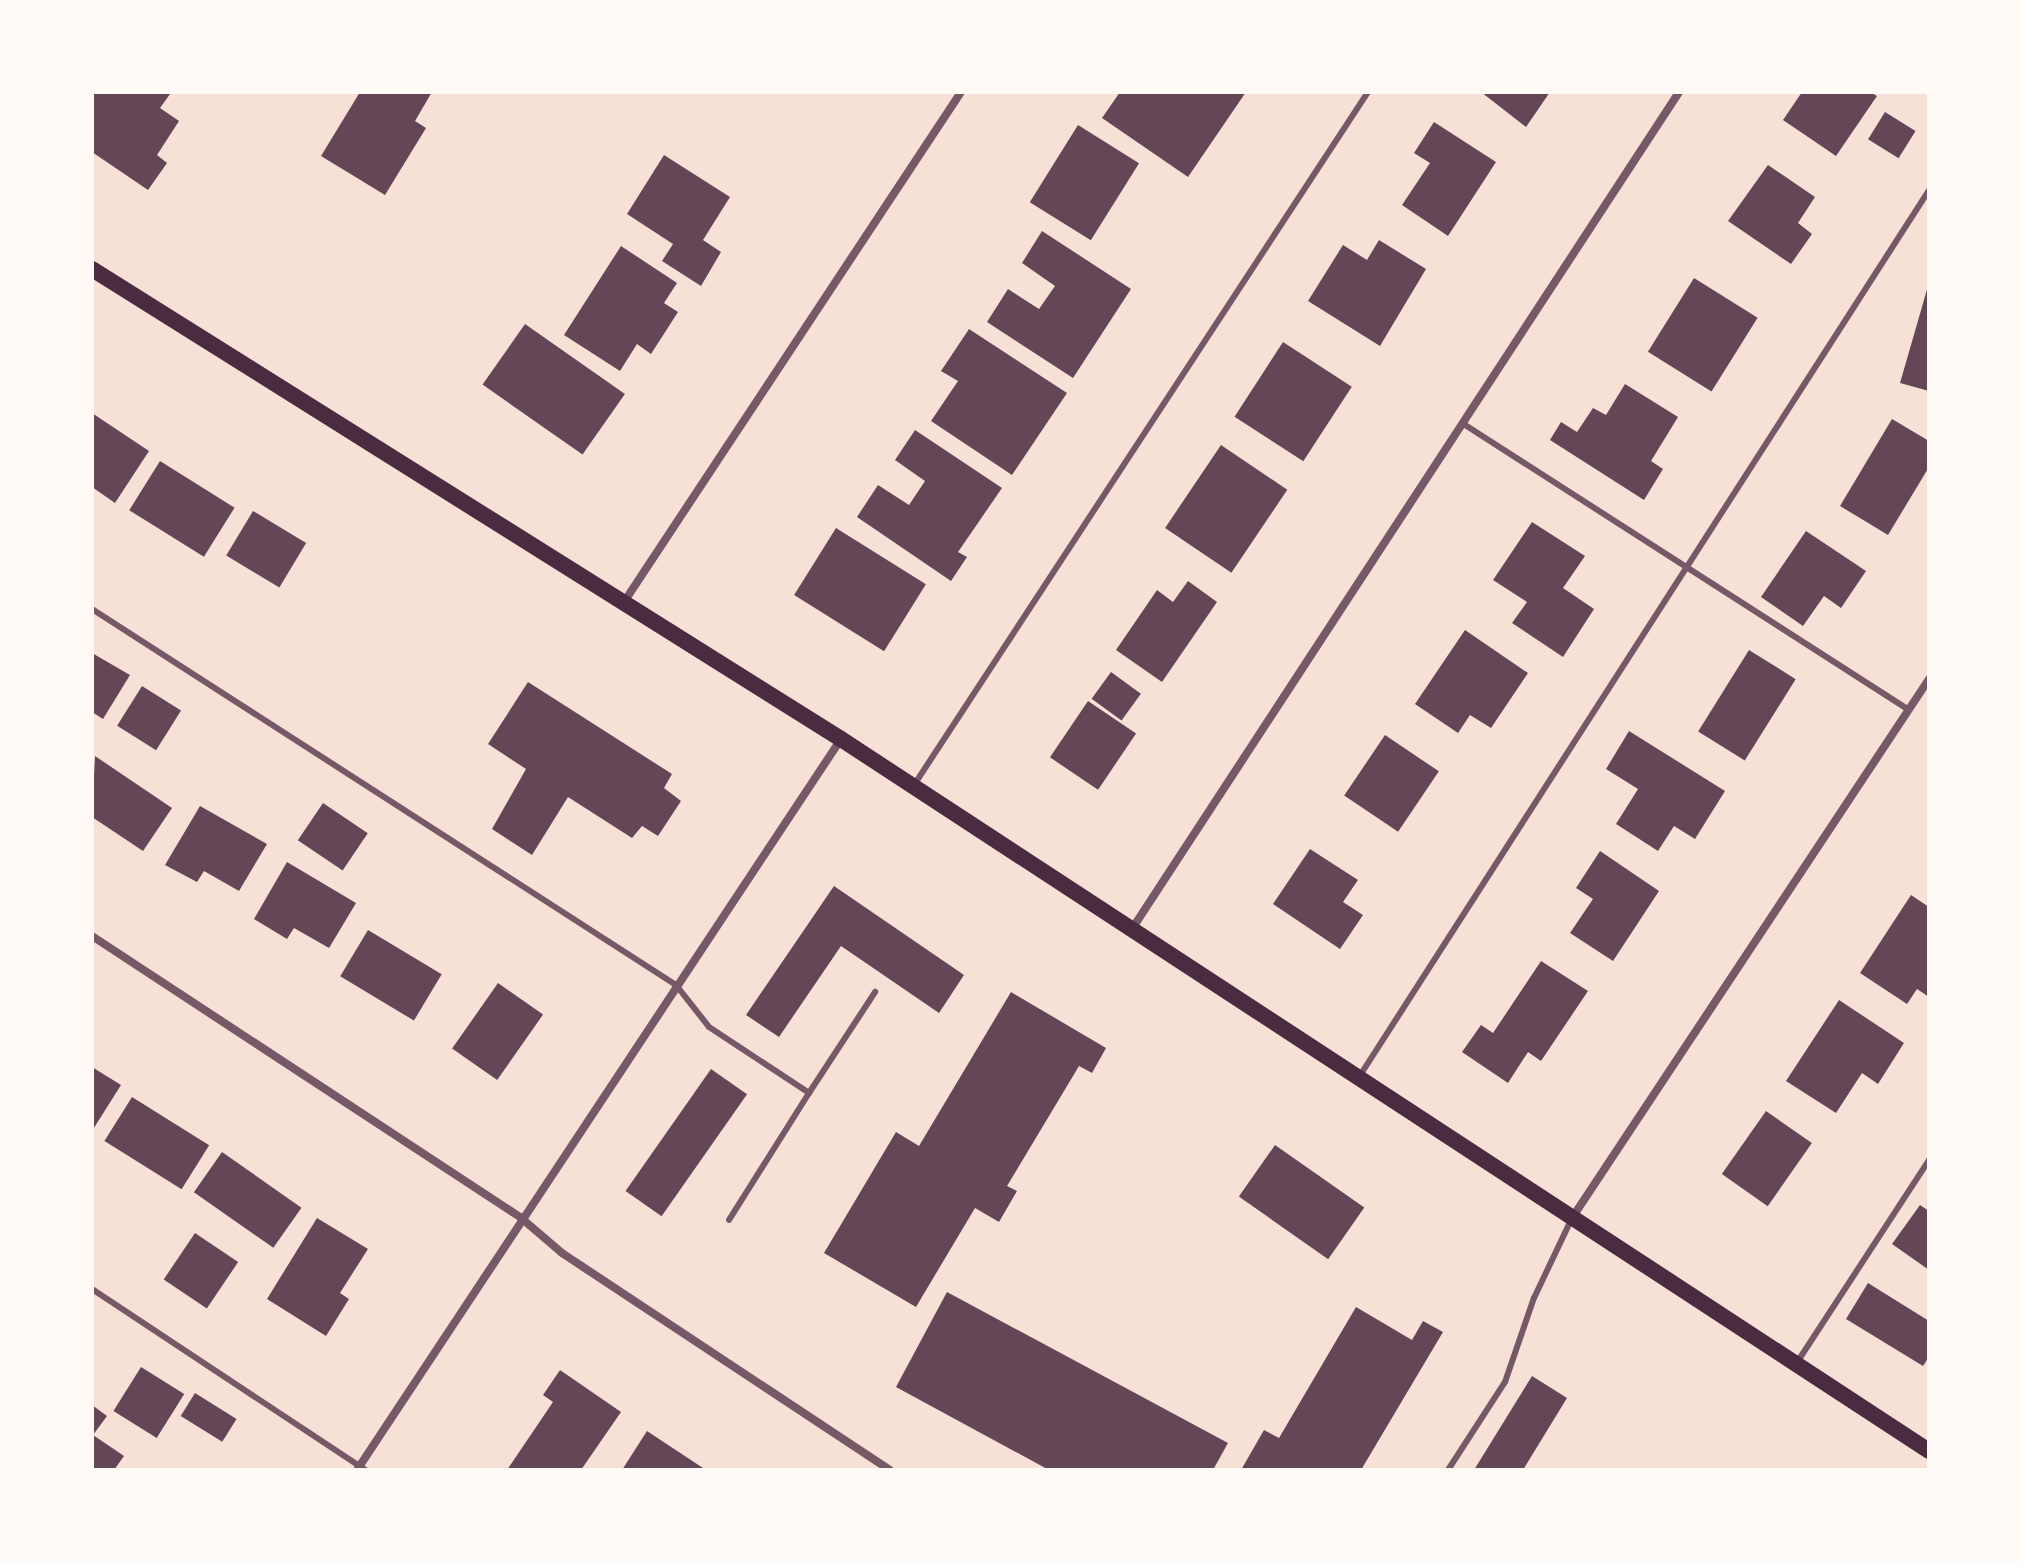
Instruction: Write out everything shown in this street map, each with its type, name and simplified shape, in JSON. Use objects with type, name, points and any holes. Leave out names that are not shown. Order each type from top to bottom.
[{"type":"main road","points":[[92,269],[841,739],[1929,1451]]},
{"type":"street","points":[[624,602],[961,92]]},
{"type":"street","points":[[1132,929],[1679,92]]},
{"type":"street","points":[[1572,1218],[1929,679]]},
{"type":"street","points":[[360,1469],[520,1217],[841,739]]},
{"type":"street","points":[[92,936],[520,1217],[562,1253],[890,1470]]},
{"type":"lane","points":[[912,787],[1368,92]]},
{"type":"lane","points":[[1359,1077],[1929,190]]},
{"type":"lane","points":[[1462,423],[1909,710]]},
{"type":"lane","points":[[92,609],[676,985],[709,1027],[809,1093]]},
{"type":"lane","points":[[729,1220],[875,992]]},
{"type":"lane","points":[[1796,1364],[1929,1160]]},
{"type":"lane","points":[[1448,1470],[1505,1382],[1534,1298],[1572,1218]]},
{"type":"lane","points":[[92,1289],[360,1469]]},
{"type":"building","points":[[92,92],[170,94],[160,108],[179,121],[157,155],[167,163],[148,190],[92,152]]},
{"type":"building","points":[[360,92],[432,92],[415,121],[426,128],[385,195],[321,156]]},
{"type":"building","points":[[1120,92],[1246,92],[1188,177],[1102,118]]},
{"type":"building","points":[[1481,92],[1550,92],[1526,127]]},
{"type":"building","points":[[1802,92],[1870,92],[1877,96],[1836,156],[1783,120]]},
{"type":"building","points":[[1885,112],[1916,131],[1899,158],[1868,139]]},
{"type":"building","points":[[1434,122],[1496,162],[1448,236],[1402,205],[1430,163],[1414,153]]},
{"type":"building","points":[[1078,125],[1139,163],[1091,240],[1030,202]]},
{"type":"building","points":[[664,155],[730,197],[703,240],[721,252],[701,286],[662,261],[673,244],[627,214]]},
{"type":"building","points":[[1768,165],[1815,197],[1798,223],[1812,234],[1791,264],[1728,221]]},
{"type":"building","points":[[1042,231],[1131,289],[1073,378],[987,322],[1008,289],[1039,309],[1055,286],[1022,263]]},
{"type":"building","points":[[1379,240],[1426,269],[1380,346],[1308,301],[1343,245],[1367,260]]},
{"type":"building","points":[[621,246],[677,283],[664,303],[678,312],[651,354],[637,344],[620,371],[564,335]]},
{"type":"building","points":[[1694,278],[1758,318],[1712,392],[1648,352]]},
{"type":"building","points":[[1929,287],[1929,391],[1900,383]]},
{"type":"building","points":[[525,324],[625,394],[582,455],[483,385]]},
{"type":"building","points":[[969,329],[1067,393],[1012,475],[931,421],[958,381],[941,371]]},
{"type":"building","points":[[1283,342],[1352,387],[1303,461],[1235,417]]},
{"type":"building","points":[[1625,384],[1678,417],[1651,461],[1663,469],[1644,500],[1550,440],[1561,422],[1577,432],[1593,408],[1606,415]]},
{"type":"building","points":[[92,413],[149,451],[115,503],[92,487]]},
{"type":"building","points":[[1892,419],[1929,441],[1929,467],[1888,535],[1840,506]]},
{"type":"building","points":[[915,430],[1002,488],[958,552],[967,557],[951,581],[857,517],[878,485],[909,505],[925,481],[895,460]]},
{"type":"building","points":[[1221,445],[1287,490],[1231,573],[1165,528]]},
{"type":"building","points":[[160,461],[235,508],[204,557],[129,510]]},
{"type":"building","points":[[253,511],[306,543],[279,588],[226,556]]},
{"type":"building","points":[[1532,522],[1585,556],[1563,588],[1594,609],[1563,657],[1512,623],[1527,602],[1493,580]]},
{"type":"building","points":[[836,528],[926,584],[884,651],[794,595]]},
{"type":"building","points":[[1806,531],[1866,571],[1841,608],[1824,596],[1803,626],[1761,597]]},
{"type":"building","points":[[1188,581],[1217,602],[1162,682],[1116,650],[1157,590],[1173,602]]},
{"type":"building","points":[[1465,630],[1528,673],[1491,728],[1470,715],[1458,733],[1415,704]]},
{"type":"building","points":[[1749,650],[1796,679],[1745,761],[1698,731]]},
{"type":"building","points":[[92,653],[130,675],[103,719],[92,712]]},
{"type":"building","points":[[1111,672],[1141,694],[1122,720],[1092,699]]},
{"type":"building","points":[[528,682],[672,774],[664,788],[681,801],[658,836],[642,826],[632,838],[568,797],[532,855],[492,829],[526,769],[488,744]]},
{"type":"building","points":[[142,686],[181,710],[156,750],[117,726]]},
{"type":"building","points":[[1088,701],[1136,733],[1098,790],[1050,757]]},
{"type":"building","points":[[1629,731],[1725,791],[1695,839],[1674,826],[1658,851],[1616,824],[1638,789],[1606,769]]},
{"type":"building","points":[[1385,735],[1439,771],[1398,832],[1344,796]]},
{"type":"building","points":[[95,756],[172,808],[143,851],[92,817]]},
{"type":"building","points":[[323,803],[368,833],[343,871],[298,840]]},
{"type":"building","points":[[200,806],[267,844],[239,891],[204,871],[197,882],[165,865]]},
{"type":"building","points":[[1310,849],[1358,880],[1343,902],[1363,915],[1340,949],[1273,904]]},
{"type":"building","points":[[1600,851],[1659,891],[1613,961],[1570,933],[1593,899],[1576,888]]},
{"type":"building","points":[[287,862],[356,903],[329,948],[294,928],[287,939],[254,919]]},
{"type":"building","points":[[834,886],[964,975],[939,1013],[841,946],[779,1037],[746,1015]]},
{"type":"building","points":[[1911,895],[1929,907],[1929,997],[1917,989],[1907,1004],[1860,973]]},
{"type":"building","points":[[368,930],[442,974],[414,1021],[340,976]]},
{"type":"building","points":[[1541,961],[1588,991],[1541,1061],[1528,1052],[1508,1083],[1462,1052],[1481,1025],[1493,1033]]},
{"type":"building","points":[[498,983],[543,1015],[497,1080],[452,1049]]},
{"type":"building","points":[[1011,992],[1106,1048],[1092,1073],[1079,1066],[1007,1186],[1017,1191],[999,1222],[975,1208],[916,1307],[824,1253],[896,1132],[919,1146]]},
{"type":"building","points":[[1839,1000],[1904,1043],[1878,1084],[1862,1073],[1836,1113],[1786,1081]]},
{"type":"building","points":[[92,1067],[121,1085],[92,1131]]},
{"type":"building","points":[[711,1069],[747,1094],[662,1216],[626,1191]]},
{"type":"building","points":[[132,1097],[209,1145],[182,1189],[104,1141]]},
{"type":"building","points":[[1766,1111],[1812,1143],[1768,1206],[1722,1174]]},
{"type":"building","points":[[1275,1145],[1364,1208],[1328,1259],[1239,1197]]},
{"type":"building","points":[[222,1152],[301,1208],[273,1248],[194,1192]]},
{"type":"building","points":[[1920,1205],[1929,1211],[1929,1270],[1892,1244]]},
{"type":"building","points":[[317,1218],[368,1249],[340,1293],[349,1299],[326,1336],[267,1299]]},
{"type":"building","points":[[195,1233],[238,1262],[207,1309],[164,1279]]},
{"type":"building","points":[[1868,1283],[1929,1321],[1929,1357],[1923,1366],[1846,1319]]},
{"type":"building","points":[[947,1292],[1228,1443],[1213,1470],[1049,1470],[896,1387]]},
{"type":"building","points":[[1356,1307],[1412,1340],[1423,1321],[1443,1332],[1361,1470],[1241,1470],[1264,1430],[1279,1438]]},
{"type":"building","points":[[141,1367],[184,1394],[157,1438],[113,1411]]},
{"type":"building","points":[[560,1370],[621,1412],[581,1470],[507,1470],[553,1402],[543,1395]]},
{"type":"building","points":[[1532,1376],[1567,1398],[1523,1470],[1474,1470]]},
{"type":"building","points":[[195,1393],[237,1419],[222,1442],[181,1416]]},
{"type":"building","points":[[92,1405],[107,1416],[93,1435],[124,1456],[114,1470],[92,1470]]},
{"type":"building","points":[[647,1431],[706,1470],[622,1470]]}]
